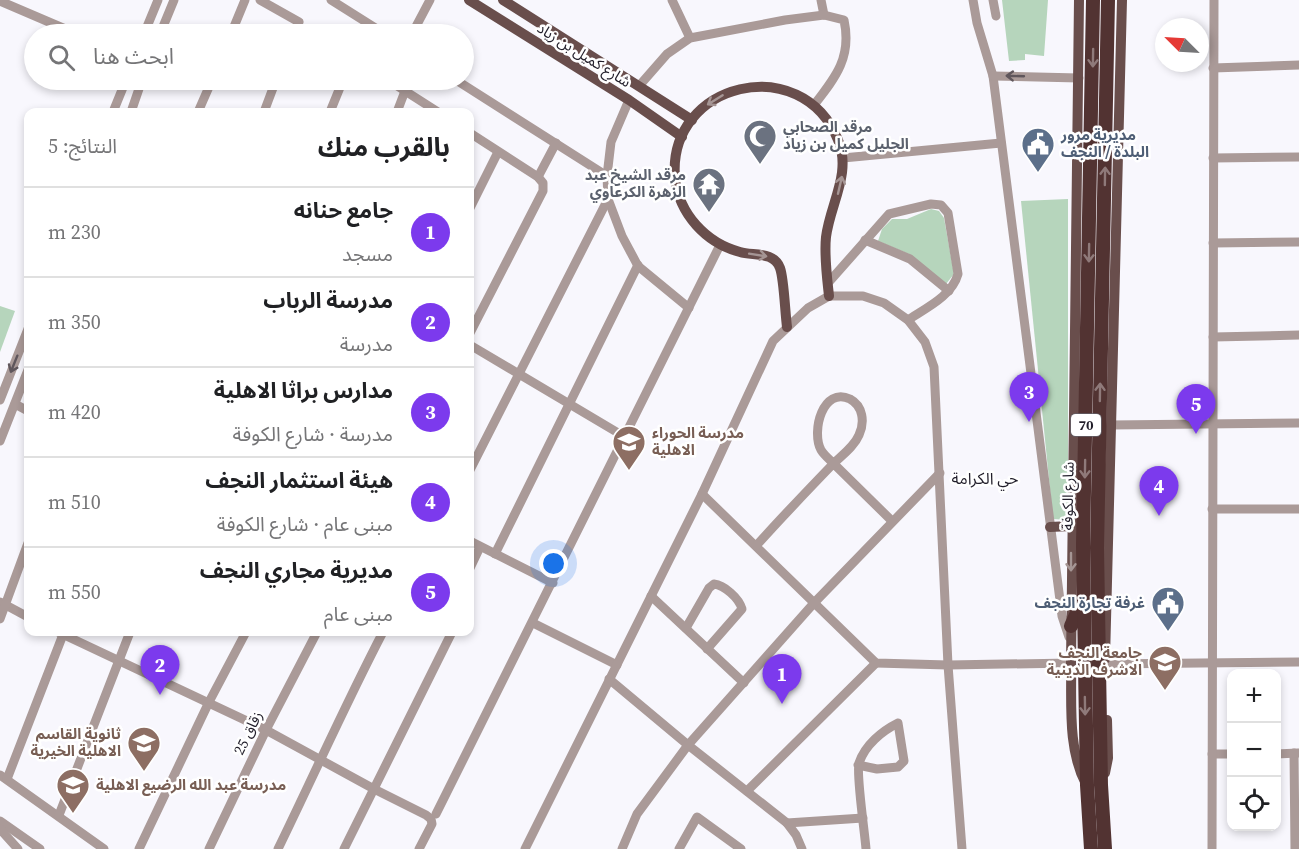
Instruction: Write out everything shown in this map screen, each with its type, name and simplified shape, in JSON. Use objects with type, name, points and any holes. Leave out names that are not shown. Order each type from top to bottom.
[{"type":"highway","name":"شارع الكوفة","points":[[1091,849],[1087,785],[1083,546],[1101,322],[1094,0]]},
{"type":"highway","name":"شارع الكوفة","points":[[1105,849],[1101,785],[1097,548],[1108,0]]},
{"type":"highway","points":[[1076,302],[1101,322]]},
{"type":"highway","points":[[1097,548],[1108,528]]},
{"type":"highway","points":[[1071,626],[1084,597]]},
{"type":"main road","name":"شارع كميل بن زياد","points":[[469,0],[629,100],[682,137]]},
{"type":"main road","name":"شارع كميل بن زياد","points":[[503,0],[692,120]]},
{"type":"main road","points":[[1079,0],[1071,663],[1074,746],[1078,766],[1087,785]]},
{"type":"main road","points":[[1101,785],[1108,758],[1105,664],[1111,425],[1101,322],[1122,0]]},
{"type":"main road","points":[[531,39],[540,38],[542,26]]},
{"type":"main road","points":[[556,55],[557,43],[567,42]]},
{"type":"main road","points":[[787,327],[780,267],[773,259],[764,255],[741,253],[720,245],[703,233],[689,218],[680,199],[675,178],[676,157],[682,137],[692,120],[708,103],[728,92],[750,86],[772,86],[794,93],[814,105],[829,121],[839,141],[844,163],[825,241],[829,296]]},
{"type":"main road","points":[[1050,527],[1071,526]]},
{"type":"street","points":[[148,24],[158,0]]},
{"type":"street","points":[[164,24],[174,0]]},
{"type":"street","points":[[235,24],[245,0]]},
{"type":"street","points":[[331,0],[369,24]]},
{"type":"street","points":[[417,24],[430,0]]},
{"type":"street","points":[[672,0],[690,38]]},
{"type":"street","points":[[821,0],[824,15]]},
{"type":"street","points":[[973,0],[977,23],[993,76],[1062,616],[1071,640]]},
{"type":"street","points":[[993,0],[996,16]]},
{"type":"street","points":[[1212,849],[1214,0]]},
{"type":"street","points":[[0,1],[56,24]]},
{"type":"street","points":[[264,1],[299,21],[298,24]]},
{"type":"street","points":[[639,86],[667,54],[690,38],[784,20],[824,15],[844,20],[848,37],[837,76],[814,105]]},
{"type":"street","points":[[1213,68],[1299,65]]},
{"type":"street","points":[[993,76],[1079,78]]},
{"type":"street","points":[[115,108],[122,90]]},
{"type":"street","points":[[132,108],[138,90]]},
{"type":"street","points":[[200,108],[208,90]]},
{"type":"street","points":[[266,108],[272,90]]},
{"type":"street","points":[[332,108],[339,90]]},
{"type":"street","points":[[472,90],[607,176]]},
{"type":"street","points":[[399,108],[405,91],[432,108]]},
{"type":"street","points":[[629,100],[611,142],[607,176],[608,199],[622,236],[638,265],[689,308]]},
{"type":"street","points":[[474,136],[538,177],[543,183],[543,191],[474,325]]},
{"type":"street","points":[[538,177],[556,143]]},
{"type":"street","points":[[843,158],[1001,143]]},
{"type":"street","points":[[474,200],[498,152]]},
{"type":"street","points":[[1213,158],[1299,157]]},
{"type":"street","points":[[474,462],[608,199]]},
{"type":"street","points":[[828,283],[889,214],[931,204],[941,205],[948,213],[958,274],[956,282],[949,291],[908,320]]},
{"type":"street","points":[[865,240],[910,259],[949,291]]},
{"type":"street","points":[[1213,243],[1299,242]]},
{"type":"street","points":[[436,814],[720,245]]},
{"type":"street","points":[[495,554],[638,265]]},
{"type":"street","points":[[525,849],[702,494],[772,342],[808,308],[829,296],[863,296],[884,303],[908,320],[925,342],[934,367],[948,665],[962,849]]},
{"type":"street","points":[[1213,337],[1299,335]]},
{"type":"street","points":[[0,400],[24,338]]},
{"type":"street","points":[[474,347],[625,437]]},
{"type":"street","points":[[0,441],[24,380]]},
{"type":"street","points":[[756,546],[833,463],[855,442],[862,429],[862,415],[857,404],[846,398],[832,400],[826,404],[818,422],[819,445],[825,455],[833,463],[892,521]]},
{"type":"street","points":[[15,404],[24,409]]},
{"type":"street","points":[[1111,425],[1299,423]]},
{"type":"street","points":[[622,849],[637,814],[688,745],[814,603],[940,473]]},
{"type":"street","points":[[702,494],[876,663],[948,665],[1071,663]]},
{"type":"street","points":[[1212,509],[1299,509]]},
{"type":"street","points":[[474,543],[553,583]]},
{"type":"street","points":[[474,560],[480,547]]},
{"type":"street","points":[[0,619],[2,604],[24,552]]},
{"type":"street","points":[[686,628],[709,588],[714,584],[721,584],[741,603],[742,609],[738,616],[707,649]]},
{"type":"street","points":[[651,596],[744,683]]},
{"type":"street","points":[[2,604],[24,615]]},
{"type":"street","points":[[533,623],[617,665]]},
{"type":"street","points":[[59,636],[4,777],[104,849]]},
{"type":"street","points":[[69,636],[266,730],[431,819],[432,824],[419,849]]},
{"type":"street","points":[[58,815],[128,636]]},
{"type":"street","points":[[140,849],[209,702],[244,636]]},
{"type":"street","name":"زقاق 25","points":[[209,849],[314,636]]},
{"type":"street","points":[[278,849],[381,636]]},
{"type":"street","points":[[344,849],[450,636]]},
{"type":"street","points":[[1105,664],[1299,662]]},
{"type":"street","points":[[747,791],[876,663]]},
{"type":"street","points":[[609,678],[688,745],[787,823],[802,849]]},
{"type":"street","points":[[858,765],[877,769],[898,767],[904,760],[898,723],[885,730],[870,744],[858,765],[866,849]]},
{"type":"street","points":[[1295,849],[1296,753]]},
{"type":"street","points":[[1212,754],[1227,754]]},
{"type":"street","points":[[680,849],[697,817],[741,849]]},
{"type":"street","points":[[787,823],[863,818]]},
{"type":"street","points":[[0,828],[18,849]]},
{"type":"street","points":[[0,828],[40,849]]},
{"type":"green space","points":[[1002,0],[1048,0],[1044,56],[1025,54],[1025,60],[1009,61]]},
{"type":"green space","points":[[1068,199],[1068,520],[1053,519],[1021,201]]},
{"type":"green space","points":[[931,209],[939,211],[944,218],[954,274],[946,284],[909,254],[878,241],[882,229],[892,219],[907,219]]},
{"type":"green space","points":[[0,306],[15,311],[0,352]]},
{"type":"place","name":"مرقد الصحابي الجليل كميل بن زياد","points":[[760,165]]},
{"type":"place","name":"مديرية مرور البلدة / النجف","points":[[1038,173]]},
{"type":"place","name":"مرقد الشيخ عبد الزهرة الكرعاوي","points":[[709,213]]},
{"type":"place","name":"مدارس براثا الاهلية","points":[[1029,422]]},
{"type":"place","name":"مديرية مجاري النجف","points":[[1196,434]]},
{"type":"place","name":"مدرسة الحوراء الاهلية","points":[[629,471]]},
{"type":"place","name":"هيئة استثمار النجف","points":[[1159,516]]},
{"type":"place","name":"غرفة تجارة النجف","points":[[1168,632]]},
{"type":"place","name":"جامعة النجف الاشرف الدينية","points":[[1165,691]]},
{"type":"place","name":"مدرسة الرباب","points":[[160,695]]},
{"type":"place","name":"جامع حنانه","points":[[782,704]]},
{"type":"place","name":"ثانوية القاسم الاهلية الخيرية","points":[[144,772]]},
{"type":"place","name":"مدرسة عبد الله الرضيع الاهلية","points":[[73,814]]},
{"type":"district","name":"حي الكرامة","points":[[985,478]]}]
